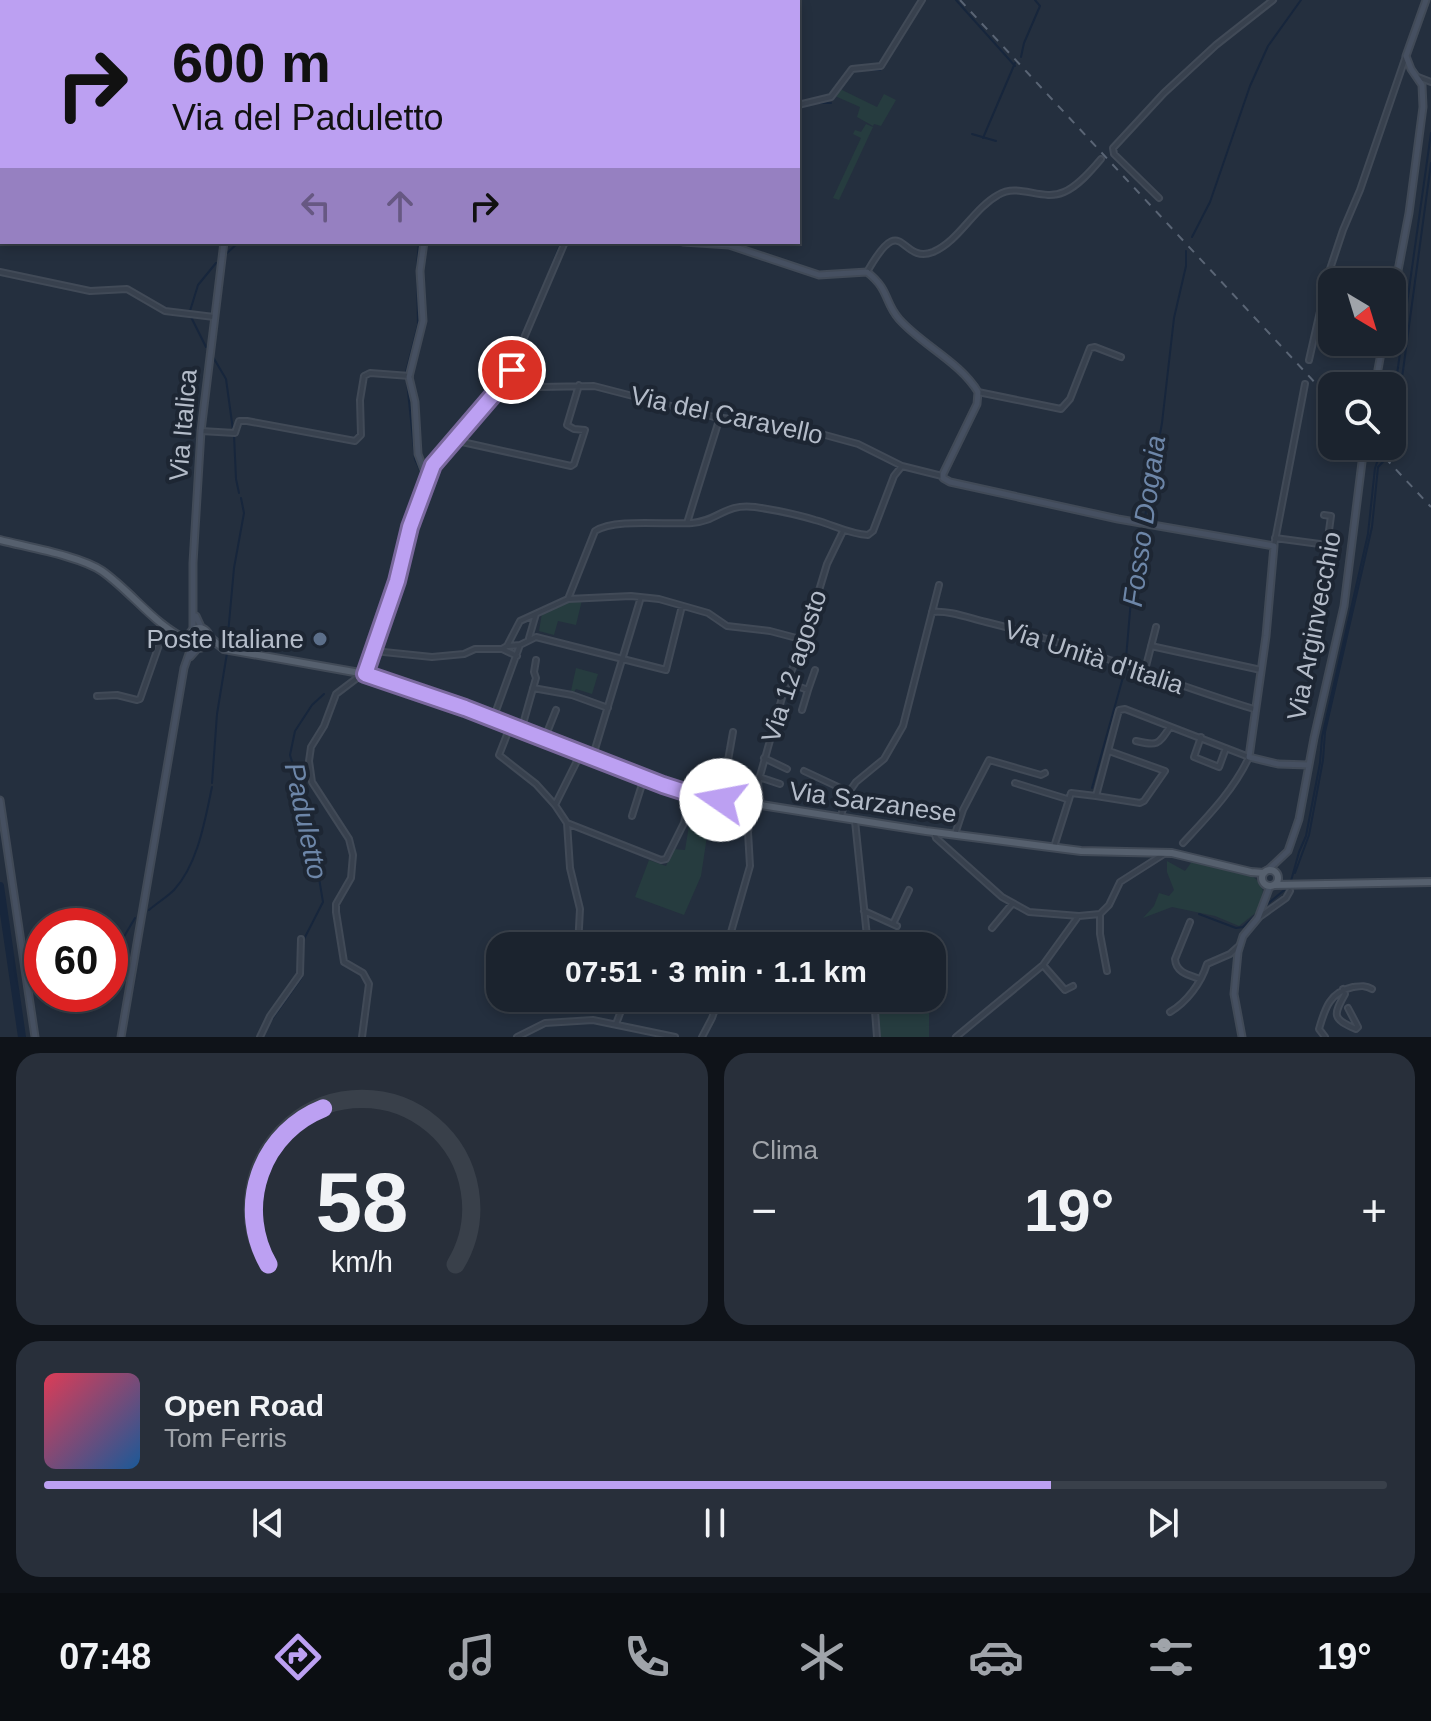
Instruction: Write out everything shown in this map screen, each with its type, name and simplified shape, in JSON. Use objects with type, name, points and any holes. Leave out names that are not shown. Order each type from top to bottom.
[{"type":"main road","points":[[1399,268],[1423,107],[1422,85],[1406,56],[1426,0]]},
{"type":"main road","name":"Via Italica","points":[[192,631],[201,431],[224,244]]},
{"type":"main road","points":[[363,674],[374,651],[397,581],[410,527],[427,478],[418,454],[415,402],[407,376],[423,321],[420,271],[424,244]]},
{"type":"main road","points":[[714,244],[729,245],[819,275],[867,272],[883,287],[898,318],[966,377],[978,392],[977,404],[942,476],[956,484],[1274,546],[1249,757],[1278,764],[1309,765]]},
{"type":"main road","name":"Via Arginvecchio","points":[[1277,874],[1280,861],[1294,839],[1344,606],[1362,460]]},
{"type":"main road","points":[[0,540],[94,567],[176,635],[202,629],[221,647]]},
{"type":"main road","name":"Via Italica","points":[[194,612],[202,629]]},
{"type":"main road","points":[[192,631],[196,645]]},
{"type":"main road","name":"Via Sarzanese","points":[[176,635],[196,645],[363,674],[493,719],[580,755],[691,794],[855,821],[1081,851],[1166,852],[1251,872],[1267,879]]},
{"type":"main road","points":[[121,1037],[183,673],[196,645],[208,636]]},
{"type":"main road","points":[[0,800],[35,1037]]},
{"type":"main road","points":[[1242,1037],[1234,994],[1240,945],[1259,916],[1266,896],[1267,879],[1280,861]]},
{"type":"main road","points":[[1267,879],[1277,874]]},
{"type":"main road","points":[[1267,879],[1277,874]]},
{"type":"main road","points":[[1277,874],[1290,886]]},
{"type":"main road","points":[[1267,879],[1290,886],[1431,882]]},
{"type":"street","points":[[800,105],[831,97],[852,69],[881,66],[922,0]]},
{"type":"street","points":[[1159,198],[1114,154],[1113,148],[1164,93],[1216,45],[1273,0]]},
{"type":"street","points":[[1309,360],[1333,258],[1406,56]]},
{"type":"street","points":[[1418,77],[1431,82]]},
{"type":"street","points":[[867,272],[890,240],[898,241],[916,252],[931,253],[945,245],[997,195],[1013,190],[1048,196],[1063,192],[1101,159]]},
{"type":"street","points":[[427,478],[453,440],[506,380],[564,244]]},
{"type":"street","points":[[0,272],[90,291],[127,289],[165,311],[214,317]]},
{"type":"street","points":[[978,392],[1061,409],[1070,399],[1090,348],[1121,357]]},
{"type":"street","points":[[201,431],[233,433],[239,421],[247,421],[355,441],[361,435],[360,400],[364,376],[370,373],[407,376]]},
{"type":"street","name":"Via del Caravello","points":[[506,380],[539,387],[594,386],[720,417],[792,426],[858,444],[902,466],[942,476]]},
{"type":"street","points":[[1274,546],[1305,384]]},
{"type":"street","points":[[453,440],[571,466],[585,430],[567,425],[579,385]]},
{"type":"street","points":[[687,523],[720,417]]},
{"type":"street","points":[[568,599],[595,531],[601,527],[645,522],[708,521],[727,508],[745,506],[794,514],[863,535],[873,531],[894,476],[902,466]]},
{"type":"street","points":[[1275,538],[1327,545],[1331,516],[1324,515]]},
{"type":"street","name":"Via 12 agosto","points":[[761,805],[759,777],[786,682],[804,640],[827,564],[843,531]]},
{"type":"street","points":[[840,818],[849,792],[884,759],[903,726],[939,585]]},
{"type":"street","points":[[505,648],[517,625],[568,599],[641,597],[708,613],[734,628],[770,631],[804,640]]},
{"type":"street","points":[[592,759],[641,597]]},
{"type":"street","points":[[529,638],[548,639],[666,670],[682,606]]},
{"type":"street","name":"Via Unità d'Italia","points":[[932,612],[1021,631],[1254,709]]},
{"type":"street","points":[[374,651],[432,657],[520,645],[529,638],[536,614]]},
{"type":"street","points":[[1144,674],[1156,627]]},
{"type":"street","points":[[97,696],[140,699],[165,628]]},
{"type":"street","points":[[493,719],[520,645]]},
{"type":"street","points":[[1151,646],[1261,670]]},
{"type":"street","points":[[505,648],[517,656]]},
{"type":"street","points":[[521,731],[533,688],[536,660]]},
{"type":"street","points":[[802,710],[815,670]]},
{"type":"street","points":[[362,1037],[369,984],[363,973],[344,962],[336,912],[336,904],[352,872],[351,844],[317,793],[309,766],[311,747],[324,726],[336,694],[363,674]]},
{"type":"street","points":[[786,682],[808,690]]},
{"type":"street","points":[[533,688],[572,695],[608,708]]},
{"type":"street","points":[[1096,796],[1122,709],[1249,757],[1217,806],[1183,843]]},
{"type":"street","points":[[544,740],[556,710]]},
{"type":"street","points":[[510,727],[499,755],[536,784],[567,823],[570,868],[580,909],[579,932]]},
{"type":"street","points":[[1136,741],[1158,744],[1170,727]]},
{"type":"street","points":[[721,800],[733,732]]},
{"type":"street","points":[[1201,737],[1194,757],[1219,767],[1226,748]]},
{"type":"street","points":[[1054,847],[1072,791],[1140,803],[1165,771],[1108,750]]},
{"type":"street","points":[[555,805],[580,755]]},
{"type":"street","points":[[764,758],[787,769]]},
{"type":"street","points":[[955,834],[963,810],[989,760],[1041,775],[1045,773]]},
{"type":"street","points":[[804,771],[849,792]]},
{"type":"street","points":[[759,777],[779,782]]},
{"type":"street","points":[[632,816],[644,778]]},
{"type":"street","points":[[1015,783],[1067,799]]},
{"type":"street","points":[[567,823],[664,860],[684,823],[691,794]]},
{"type":"street","points":[[731,932],[750,866],[748,832],[753,804]]},
{"type":"street","points":[[855,821],[866,932]]},
{"type":"street","points":[[934,832],[936,838],[1012,904],[1035,914],[1100,914],[1109,905],[1120,882],[1166,852]]},
{"type":"street","points":[[1259,916],[1286,898],[1290,886]]},
{"type":"street","points":[[864,911],[895,925],[909,890]]},
{"type":"street","points":[[992,928],[1012,904]]},
{"type":"street","points":[[1100,914],[1100,934],[1107,971]]},
{"type":"street","points":[[956,1037],[1043,965],[1079,916]]},
{"type":"street","points":[[1190,922],[1175,965],[1180,971],[1200,979]]},
{"type":"street","points":[[260,1037],[270,1016],[300,974],[301,939]]},
{"type":"street","points":[[1170,1012],[1184,1003],[1207,964],[1230,954],[1240,945]]},
{"type":"street","points":[[1043,965],[1065,990],[1073,986]]},
{"type":"street","points":[[1325,1037],[1319,1029],[1333,995],[1343,989],[1361,986],[1372,989]]},
{"type":"street","points":[[1343,989],[1345,994],[1336,1011],[1337,1017],[1343,1024],[1356,1029],[1358,1027],[1348,1008]]},
{"type":"street","points":[[616,1024],[620,1012]]},
{"type":"street","points":[[702,1037],[713,1012]]},
{"type":"street","points":[[875,1012],[877,1037]]},
{"type":"street","points":[[517,1037],[545,1023],[593,1020],[675,1037]]},
{"type":"green space","points":[[840,89],[877,107],[884,94],[896,100],[881,126],[873,126],[857,117],[860,107],[835,96]]},
{"type":"green space","points":[[866,124],[873,127],[839,200],[833,198],[861,138],[853,134],[855,130],[861,132]]},
{"type":"green space","points":[[582,600],[576,625],[558,621],[554,635],[539,631],[542,613],[568,602]]},
{"type":"green space","points":[[576,668],[598,674],[592,694],[576,689],[571,691]]},
{"type":"green space","points":[[693,801],[712,803],[701,876],[684,915],[635,897],[649,860],[666,866],[673,849],[685,850]]},
{"type":"green space","points":[[1193,860],[1234,868],[1252,876],[1263,891],[1258,911],[1239,926],[1215,916],[1172,907],[1143,918],[1154,906],[1159,893],[1169,896],[1174,890],[1167,872],[1167,861],[1185,871]]},
{"type":"green space","points":[[876,1012],[929,1012],[929,1037],[879,1037]]},
{"type":"waterway","points":[[956,0],[1015,66]]},
{"type":"waterway","points":[[1021,57],[1040,6],[1035,0]]},
{"type":"waterway","name":"Fosso Dogaia","points":[[1192,237],[1210,202],[1250,86],[1268,46],[1301,0]]},
{"type":"waterway","points":[[983,138],[1015,63]]},
{"type":"waterway","points":[[863,70],[880,70]]},
{"type":"waterway","points":[[814,103],[831,103]]},
{"type":"waterway","points":[[1397,372],[1431,133]]},
{"type":"waterway","points":[[972,134],[996,141]]},
{"type":"waterway","points":[[1295,873],[1309,835],[1325,732],[1372,527],[1378,467],[1397,447],[1397,415],[1431,163]]},
{"type":"waterway","points":[[227,253],[237,244]]},
{"type":"waterway","points":[[419,244],[418,325],[406,372],[415,459],[424,479]]},
{"type":"waterway","points":[[545,283],[560,244]]},
{"type":"waterway","name":"Fosso Dogaia","points":[[1092,788],[1125,670],[1132,588],[1162,423],[1174,318],[1186,266],[1186,251]]},
{"type":"waterway","points":[[190,311],[198,285],[216,263]]},
{"type":"waterway","points":[[191,317],[206,347]]},
{"type":"waterway","points":[[505,377],[514,356]]},
{"type":"waterway","points":[[213,357],[226,379],[233,430]]},
{"type":"waterway","points":[[430,465],[502,381]]},
{"type":"waterway","points":[[234,435],[239,493]]},
{"type":"waterway","points":[[1291,881],[1306,836],[1322,737],[1368,534],[1378,460]]},
{"type":"waterway","points":[[366,657],[422,483]]},
{"type":"waterway","points":[[227,645],[234,568],[244,513],[241,498]]},
{"type":"waterway","points":[[212,783],[217,714],[227,653]]},
{"type":"waterway","name":"Paduletto","points":[[270,1022],[302,977],[303,941],[323,902],[309,818],[290,755],[295,731],[312,705],[324,694]]},
{"type":"waterway","points":[[149,910],[174,890],[189,868],[212,787]]},
{"type":"waterway","points":[[0,886],[22,1037]]},
{"type":"waterway","points":[[1265,906],[1288,887]]},
{"type":"waterway","points":[[1199,914],[1236,928],[1243,927],[1258,913]]},
{"type":"waterway","points":[[128,930],[135,918]]},
{"type":"railway","points":[[960,0],[1318,386]]},
{"type":"railway","points":[[1387,460],[1431,507]]},
{"type":"place","name":"Poste Italiane","points":[[320,639]]},
{"type":"route","points":[[512,370],[433,465],[410,527],[397,581],[365,674],[465,708],[663,785],[721,800]]}]
